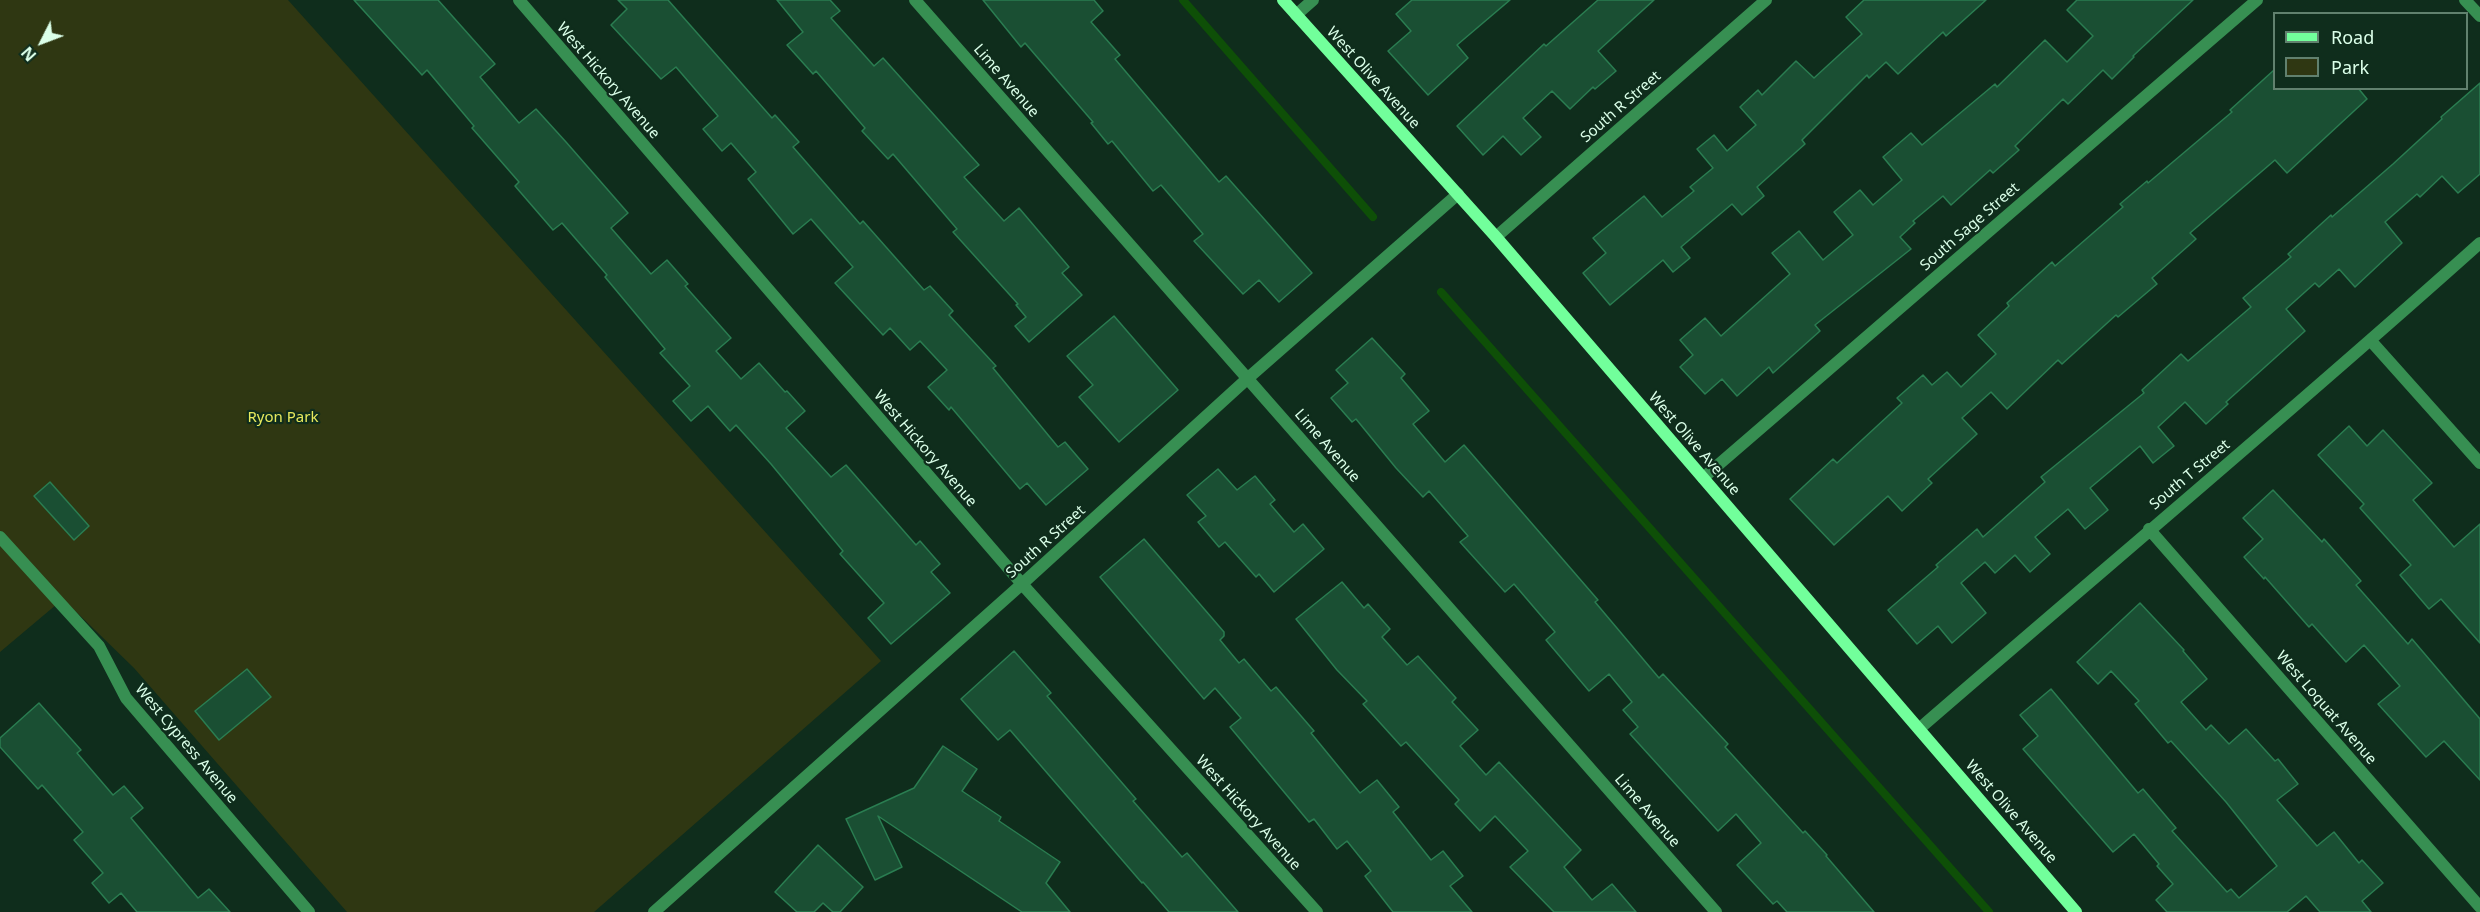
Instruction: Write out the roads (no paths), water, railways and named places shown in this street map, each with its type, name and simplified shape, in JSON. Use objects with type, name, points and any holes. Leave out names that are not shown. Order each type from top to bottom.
[{"type":"street","name":"West Hickory Avenue","points":[[519,0],[1022,584],[1317,912]]},
{"type":"street","name":"Lime Avenue","points":[[915,0],[1716,912]]},
{"type":"street","name":"West Olive Avenue","points":[[1283,0],[1496,237],[2076,912]]},
{"type":"street","points":[[1296,15],[1313,0]]},
{"type":"street","name":"South R Street","points":[[1496,237],[1766,0]]},
{"type":"street","name":"South Sage Street","points":[[1703,478],[2257,0]]},
{"type":"street","points":[[2465,0],[2480,16]]},
{"type":"street","name":"South R Street","points":[[654,912],[1022,584],[1247,379],[1458,194]]},
{"type":"street","name":"South T Street","points":[[1919,729],[2149,529],[2371,341],[2480,243]]},
{"type":"street","points":[[2371,341],[2480,463]]},
{"type":"street","name":"West Loquat Avenue","points":[[2149,529],[2480,906]]},
{"type":"street","name":"West Cypress Avenue","points":[[0,537],[99,646],[126,698],[309,912]]},
{"type":"waterway","points":[[1183,0],[1373,217]]},
{"type":"waterway","points":[[1441,292],[1989,912]]},
{"type":"park label","name":"Ryon Park","points":[[283,418]]}]
